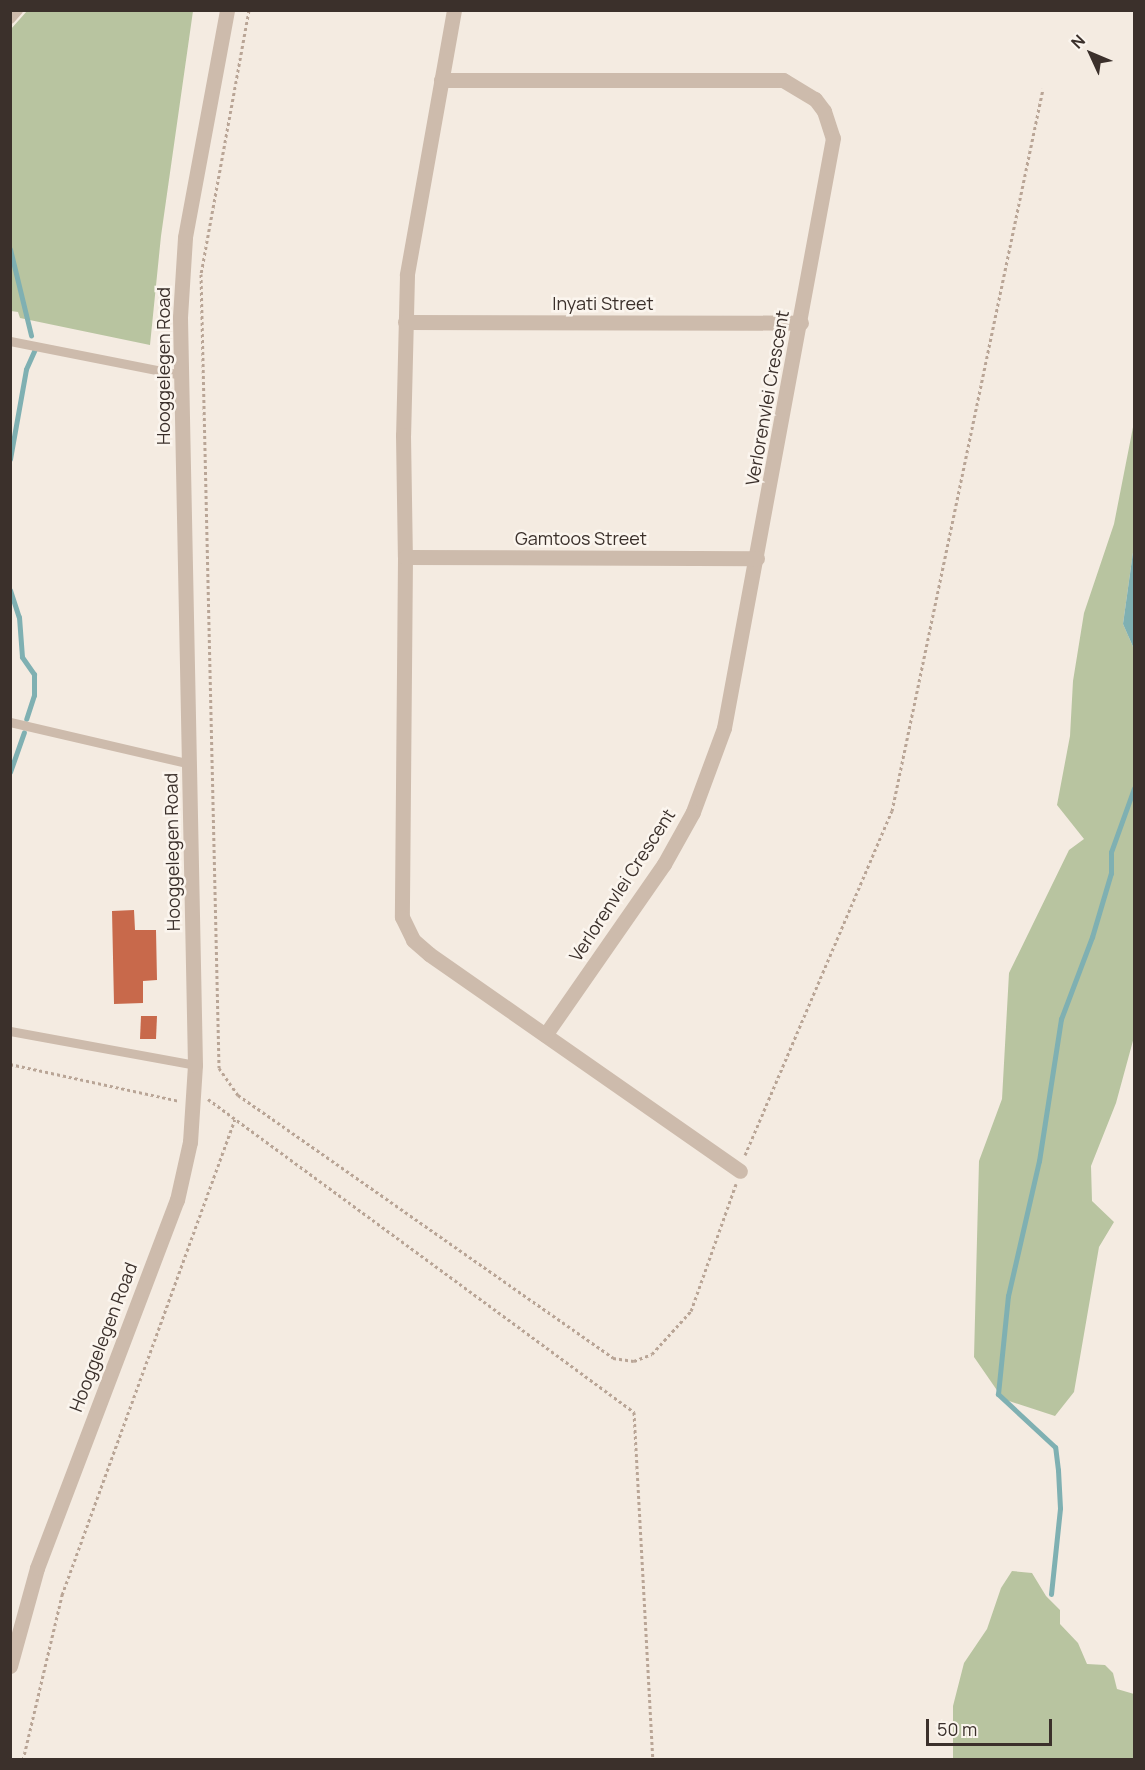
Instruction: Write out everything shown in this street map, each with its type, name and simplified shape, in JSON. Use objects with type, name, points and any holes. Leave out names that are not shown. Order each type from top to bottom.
[{"type":"street","name":"Hooggelegen Road","points":[[10,1666],[37,1568],[177,1200],[190,1142],[195,1065],[182,375],[185,237],[227,10]]},
{"type":"street","points":[[454,10],[415,220],[405,322],[402,917],[413,939],[429,954],[740,1172]]},
{"type":"street","name":"Verlorenvlei Crescent","points":[[441,80],[766,78],[783,80],[805,92],[824,111],[832,138],[801,322],[724,728],[693,812],[664,864],[545,1035]]},
{"type":"street","name":"Inyati Street","points":[[405,322],[801,322]]},
{"type":"street","name":"Gamtoos Street","points":[[405,557],[757,558]]},
{"type":"lane","points":[[10,19],[18,10]]},
{"type":"lane","points":[[10,341],[182,375]]},
{"type":"lane","points":[[10,722],[190,764]]},
{"type":"lane","points":[[10,1031],[195,1065]]},
{"type":"path","points":[[249,10],[201,274],[219,1068],[238,1095],[603,1354],[623,1361],[643,1358],[660,1348],[695,1304],[762,1110],[892,812],[1043,89]]},
{"type":"path","points":[[10,1064],[194,1096],[235,1119],[634,1412],[653,1760]]},
{"type":"path","points":[[23,1760],[62,1595],[235,1119]]},
{"type":"green space","points":[[27,11],[193,11],[161,236],[150,345],[20,318],[18,312],[11,311],[11,29]]},
{"type":"green space","points":[[1134,422],[1134,545],[1123,624],[1134,649],[1134,1037],[1116,1103],[1091,1166],[1092,1201],[1114,1222],[1099,1247],[1074,1392],[1055,1416],[1003,1399],[974,1357],[979,1161],[1002,1099],[1009,973],[1069,850],[1084,839],[1057,805],[1070,736],[1073,681],[1084,613],[1114,524]]},
{"type":"green space","points":[[1012,1571],[1032,1573],[1046,1596],[1060,1610],[1060,1624],[1078,1643],[1087,1664],[1105,1665],[1113,1673],[1117,1689],[1134,1694],[1134,1759],[953,1759],[953,1706],[964,1663],[987,1629],[1001,1588]]},
{"type":"water","points":[[1134,545],[1134,649],[1123,624]]},
{"type":"building","points":[[134,910],[135,930],[156,930],[157,980],[143,981],[143,1003],[114,1004],[112,911]]},
{"type":"building","points":[[141,1016],[157,1016],[156,1039],[140,1039]]},
{"type":"waterway","points":[[10,249],[31,335]]},
{"type":"waterway","points":[[10,459],[26,369],[35,349]]},
{"type":"waterway","points":[[10,590],[19,617],[22,657],[34,674],[34,695],[26,719]]},
{"type":"waterway","points":[[10,772],[24,732]]},
{"type":"waterway","points":[[1051,1594],[1060,1508],[1055,1447],[998,1394],[1008,1296],[1039,1161],[1061,1019],[1092,937],[1111,873],[1111,852],[1134,788]]}]
